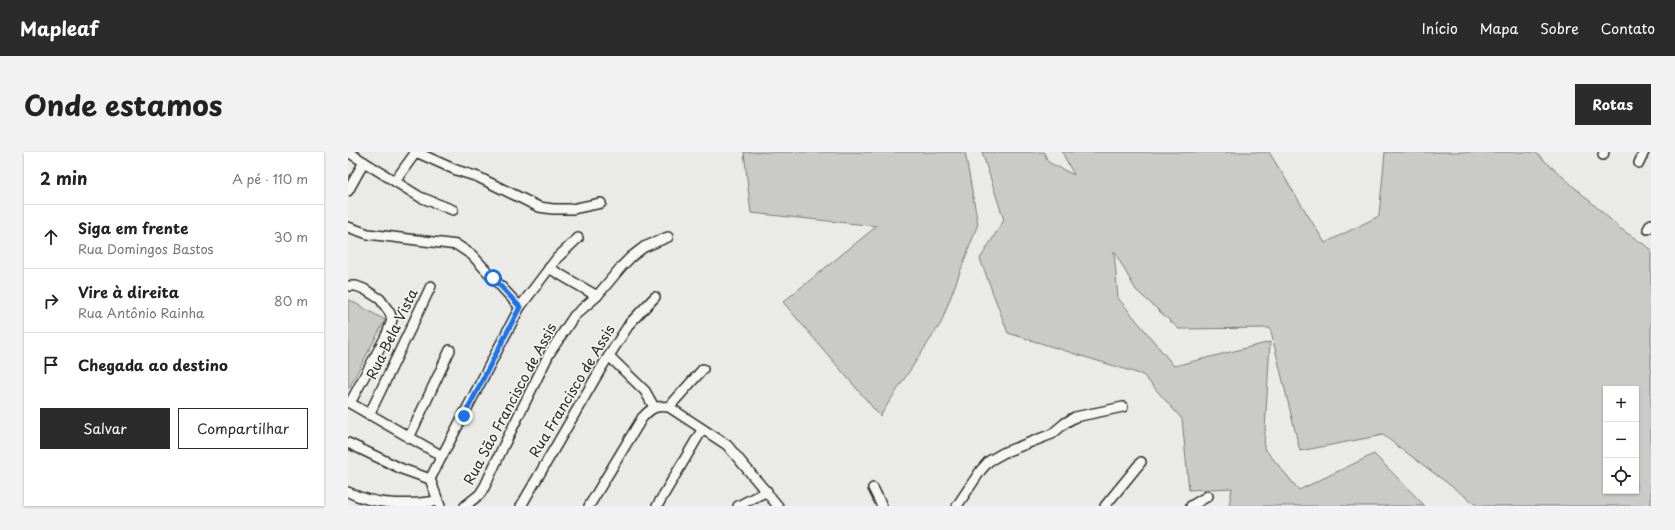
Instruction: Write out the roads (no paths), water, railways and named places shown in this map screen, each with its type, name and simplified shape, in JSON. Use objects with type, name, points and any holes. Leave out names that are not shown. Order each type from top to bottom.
[{"type":"street","points":[[348,152],[420,196],[453,210]]},
{"type":"street","points":[[395,181],[416,152],[483,180],[539,206],[553,209],[572,209],[601,203]]},
{"type":"street","points":[[1638,163],[1644,152]]},
{"type":"street","points":[[348,191],[364,162]]},
{"type":"street","points":[[348,228],[384,237],[457,245],[465,248],[520,307]]},
{"type":"street","name":"Rua São Francisco de Assis","points":[[465,506],[480,494],[485,486],[549,354],[574,316],[597,296],[631,257],[644,248],[668,237]]},
{"type":"street","points":[[348,492],[360,498],[384,502],[439,504],[430,479],[442,456],[520,307],[549,268],[578,238]]},
{"type":"street","points":[[549,268],[597,296]]},
{"type":"street","points":[[348,286],[356,286],[380,299],[390,313],[392,320],[386,336],[349,403],[442,456]]},
{"type":"street","name":"Rua Bela Vista","points":[[369,415],[431,286]]},
{"type":"street","name":"Rua Francisco de Assis","points":[[521,506],[609,356],[630,324],[655,297]]},
{"type":"street","points":[[409,438],[450,350]]},
{"type":"street","points":[[609,356],[645,391],[654,407]]},
{"type":"street","points":[[669,408],[703,369]]},
{"type":"street","points":[[589,506],[642,418],[654,407],[669,408],[728,445],[778,506]]},
{"type":"street","points":[[957,506],[981,470],[989,461],[1005,452],[1052,434],[1075,417],[1123,407]]},
{"type":"street","points":[[657,506],[702,430]]},
{"type":"street","points":[[348,443],[402,469],[430,479]]},
{"type":"street","points":[[1105,506],[1141,462]]},
{"type":"street","points":[[872,488],[882,506]]},
{"type":"street","points":[[738,506],[767,491]]},
{"type":"street","points":[[1190,506],[1208,496]]}]
